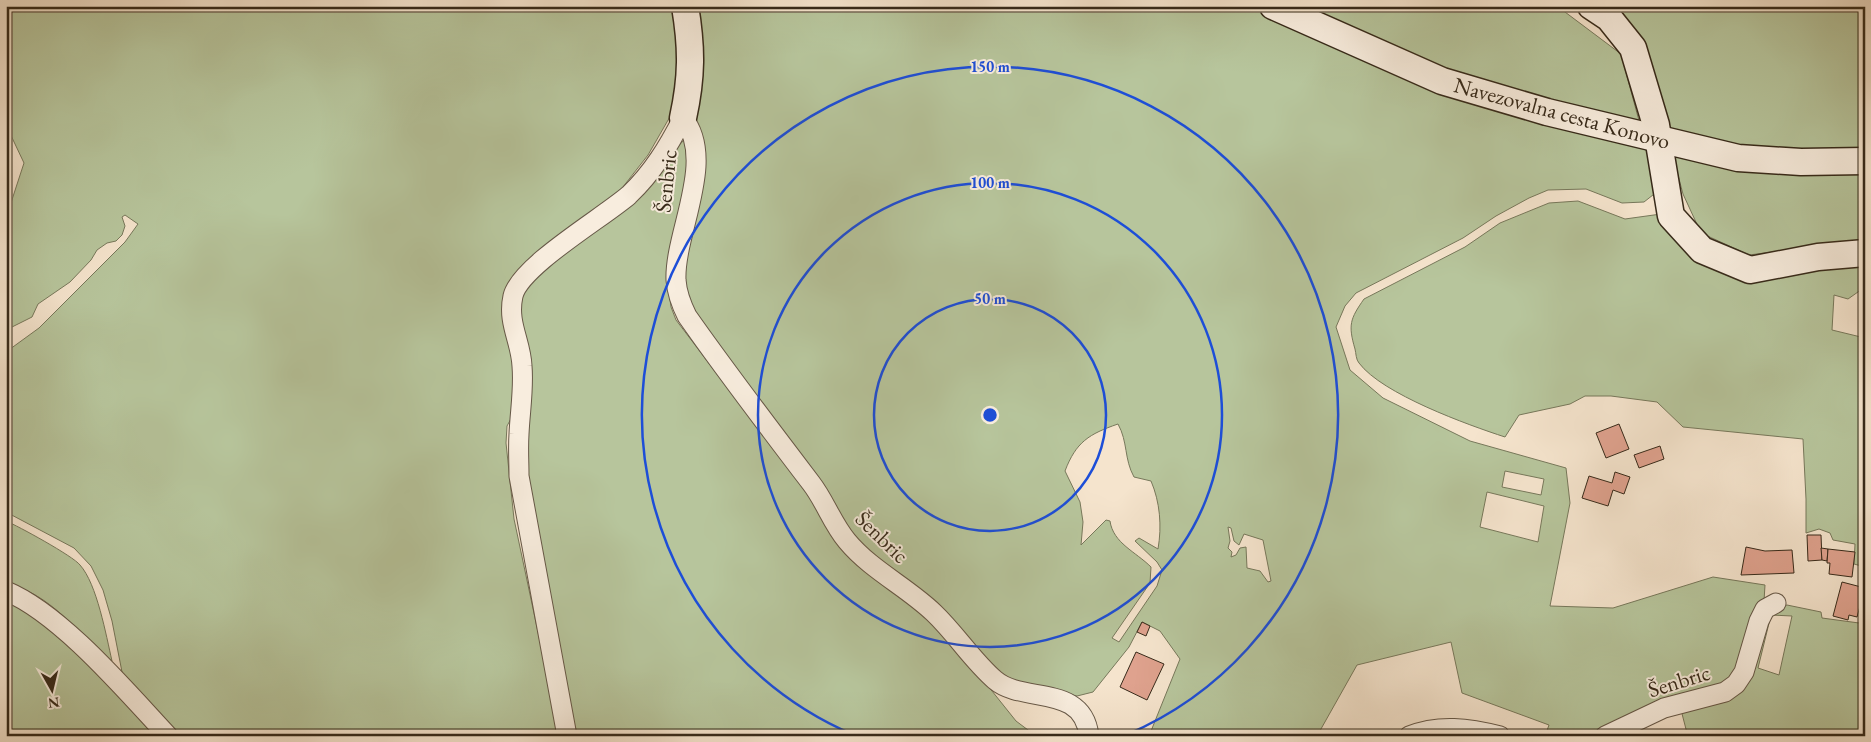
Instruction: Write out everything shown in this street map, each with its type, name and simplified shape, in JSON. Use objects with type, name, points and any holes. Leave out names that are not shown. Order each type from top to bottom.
[{"type":"main road","points":[[683,118],[691,82],[690,35],[685,6]]},
{"type":"main road","name":"Navezovalna cesta Konovo","points":[[1273,6],[1442,81],[1547,112],[1738,158],[1801,162],[1865,161]]},
{"type":"main road","points":[[1591,6],[1609,18],[1633,48],[1658,139],[1671,216],[1702,250],[1750,270],[1818,257],[1865,253]]},
{"type":"street","name":"Šenbric","points":[[567,736],[519,476],[518,435],[523,381],[522,364],[511,315],[513,294],[526,276],[556,249],[627,196],[652,172],[683,118],[689,126],[695,145],[692,190],[676,278],[678,299],[687,316],[765,425],[812,485],[847,541],[868,561],[934,613],[976,663],[997,682],[1072,705],[1082,717],[1089,736]]},
{"type":"street","points":[[6,592],[26,600],[62,629],[119,684],[168,736]]},
{"type":"street","name":"Šenbric","points":[[1605,736],[1664,708],[1725,692],[1736,684],[1744,672],[1759,621],[1765,609],[1776,603]]},
{"type":"street","points":[[1409,736],[1438,728],[1460,727],[1500,736]]},
{"type":"green space","points":[[6,6],[680,6],[679,101],[648,155],[608,206],[519,271],[519,404],[507,426],[506,443],[514,519],[560,736],[177,736],[123,677],[112,621],[103,590],[91,566],[74,548],[6,512],[6,352],[39,328],[125,242],[138,224],[125,215],[122,217],[125,226],[122,235],[116,241],[107,243],[97,250],[91,260],[70,282],[38,304],[32,317],[6,330],[6,218],[24,163],[6,125]]},
{"type":"green space","points":[[690,6],[1557,6],[1621,54],[1658,191],[1644,202],[1622,203],[1586,189],[1548,190],[1529,198],[1496,216],[1463,238],[1356,293],[1345,306],[1336,327],[1350,370],[1383,398],[1470,441],[1566,468],[1570,503],[1550,606],[1613,608],[1713,577],[1765,585],[1764,601],[1736,678],[1596,736],[1545,736],[1549,725],[1462,693],[1451,642],[1357,665],[1317,736],[1149,736],[1180,659],[1160,631],[1142,622],[1129,647],[1093,692],[1077,696],[1009,681],[862,550],[714,348],[680,286],[699,171]],"holes":[[[1118,424],[1134,477],[1151,481],[1158,506],[1160,523],[1158,549],[1139,538],[1135,541],[1157,562],[1162,570],[1157,586],[1119,642],[1112,638],[1150,583],[1151,567],[1120,541],[1112,529],[1110,521],[1106,520],[1081,545],[1083,522],[1080,502],[1065,471],[1079,446],[1099,431]],[[1505,471],[1544,479],[1541,495],[1502,487]],[[1487,492],[1544,506],[1538,542],[1480,527]],[[1228,527],[1231,528],[1234,541],[1239,545],[1244,534],[1263,540],[1271,581],[1268,582],[1260,571],[1247,568],[1246,547],[1240,548],[1236,555],[1231,557],[1232,552],[1228,548],[1230,541]]]},
{"type":"green space","points":[[1580,6],[1865,6],[1865,243],[1843,243],[1749,255],[1701,233],[1683,194],[1642,40]]},
{"type":"green space","points":[[684,140],[687,173],[685,194],[669,292],[671,307],[676,320],[780,455],[842,526],[968,663],[1016,721],[1032,733],[1031,736],[572,736],[524,518],[516,311],[526,289],[546,261],[612,217]]},
{"type":"green space","points":[[1578,201],[1625,219],[1661,214],[1704,259],[1865,252],[1865,287],[1848,299],[1834,295],[1832,330],[1865,338],[1865,567],[1854,564],[1855,544],[1833,540],[1830,533],[1819,529],[1806,533],[1803,439],[1683,427],[1657,402],[1611,396],[1585,396],[1570,404],[1519,415],[1505,437],[1470,425],[1406,397],[1370,375],[1358,362],[1351,328],[1353,317],[1364,299],[1465,247],[1500,223],[1549,203]]},
{"type":"green space","points":[[6,521],[57,548],[80,565],[96,597],[112,661],[108,662],[74,626],[50,605],[22,588],[6,583]]},
{"type":"green space","points":[[6,594],[22,598],[162,736],[6,736]]},
{"type":"green space","points":[[1787,605],[1821,612],[1822,618],[1859,623],[1865,605],[1865,736],[1685,736],[1687,733],[1680,706],[1727,696],[1773,609]],"holes":[[[1771,615],[1792,616],[1779,675],[1758,668]]]},
{"type":"building","points":[[1619,424],[1629,449],[1606,458],[1596,433]]},
{"type":"building","points":[[1660,446],[1664,459],[1639,468],[1634,455]]},
{"type":"building","points":[[1615,472],[1630,477],[1624,494],[1613,490],[1608,506],[1582,498],[1589,476],[1612,483]]},
{"type":"building","points":[[1807,535],[1821,535],[1822,560],[1808,561]]},
{"type":"building","points":[[1746,547],[1765,551],[1792,550],[1794,573],[1741,575]]},
{"type":"building","points":[[1821,548],[1828,549],[1827,561],[1822,560]]},
{"type":"building","points":[[1828,549],[1855,552],[1852,577],[1829,574],[1830,563],[1827,563]]},
{"type":"building","points":[[1842,582],[1865,588],[1857,617],[1849,615],[1848,620],[1833,616]]},
{"type":"building","points":[[1142,622],[1150,626],[1146,636],[1137,632]]},
{"type":"building","points":[[1136,652],[1164,664],[1147,700],[1120,687]]}]
